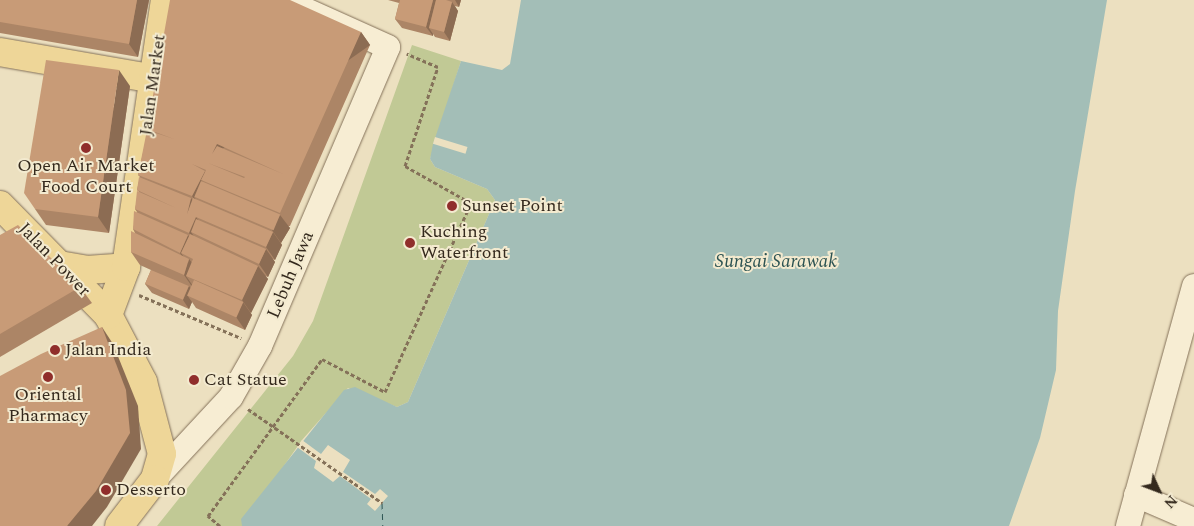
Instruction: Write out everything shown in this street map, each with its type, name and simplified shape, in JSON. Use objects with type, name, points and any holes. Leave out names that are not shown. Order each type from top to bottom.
[{"type":"main road","name":"Jalan Market","points":[[108,315],[123,277],[155,79],[165,0]]},
{"type":"main road","points":[[0,52],[155,79]]},
{"type":"main road","name":"Jalan Power","points":[[0,205],[108,315],[143,382],[157,427],[162,454],[155,479]]},
{"type":"main road","points":[[59,265],[123,277]]},
{"type":"main road","points":[[119,526],[155,479]]},
{"type":"street","points":[[284,0],[388,47]]},
{"type":"street","name":"Lebuh Jawa","points":[[155,479],[231,397],[260,346],[388,47]]},
{"type":"street","points":[[1128,526],[1136,495],[1185,352],[1194,286]]},
{"type":"street","points":[[1136,495],[1194,520]]},
{"type":"path","points":[[220,526],[208,516],[322,359],[385,392],[471,203],[406,166],[438,67],[388,47]]},
{"type":"path","points":[[123,277],[260,346]]},
{"type":"path","points":[[231,397],[382,503]]},
{"type":"green space","name":"Kuching Waterfront","points":[[412,45],[461,61],[430,159],[435,167],[487,189],[495,200],[408,402],[397,407],[348,388],[302,440],[242,526],[157,526],[293,356],[313,321]]},
{"type":"water","name":"Sungai Sarawak","points":[[521,0],[1107,0],[1075,191],[1058,311],[1056,370],[1040,438],[1009,526],[242,526],[241,519],[344,390],[355,387],[397,407],[408,402],[495,200],[487,189],[435,167],[430,159],[433,144],[461,61],[502,70],[510,64]]},
{"type":"pier","points":[[435,137],[468,147],[465,154],[433,144]]},
{"type":"pier","points":[[302,440],[321,454],[328,445],[350,460],[343,472],[375,494],[380,489],[388,496],[375,511],[367,504],[371,499],[340,476],[333,482],[314,468],[316,461],[297,447]]},
{"type":"building","points":[[0,0],[137,0],[129,44],[0,22]]},
{"type":"building","points":[[170,0],[290,0],[361,32],[280,213],[201,180],[206,170],[192,164],[205,171],[192,196],[138,175],[147,130],[174,139],[147,129]],"holes":[[[217,144],[283,174],[217,146],[212,154]],[[208,163],[245,177],[244,178]]]},
{"type":"building","points":[[400,0],[433,0],[426,27],[395,19]]},
{"type":"building","points":[[436,0],[452,2],[444,32],[429,28]]},
{"type":"building","points":[[46,60],[119,70],[98,217],[35,209],[24,193]]},
{"type":"building","points":[[139,177],[191,198],[187,214],[193,198],[273,232],[266,247],[196,217],[189,233],[135,209],[137,191],[176,208],[137,190]]},
{"type":"building","points":[[201,181],[280,215],[274,230],[194,197]]},
{"type":"building","points":[[134,211],[188,235],[180,253],[133,229]]},
{"type":"building","points":[[196,219],[266,249],[259,264],[191,232]]},
{"type":"building","points":[[18,225],[80,287],[0,334],[0,235]]},
{"type":"building","points":[[131,231],[189,259],[184,275],[131,252]]},
{"type":"building","points":[[190,234],[258,266],[242,300],[186,276],[193,259],[181,253]]},
{"type":"building","points":[[151,270],[189,286],[183,300],[145,284]]},
{"type":"building","points":[[194,280],[243,302],[236,317],[187,296]]},
{"type":"building","points":[[102,327],[126,390],[130,433],[96,491],[67,526],[0,526],[0,376],[41,354]]},
{"type":"ferry route","points":[[382,503],[383,526]]},
{"type":"place","name":"Open Air Market Food Court","points":[[86,148]]},
{"type":"place","name":"Sunset Point","points":[[452,206]]},
{"type":"place","name":"Kuching Waterfront","points":[[410,243]]},
{"type":"place","name":"Jalan India","points":[[55,350]]},
{"type":"place","name":"Oriental Pharmacy","points":[[48,377]]},
{"type":"place","name":"Cat Statue","points":[[194,380]]},
{"type":"place","name":"Desserto","points":[[106,490]]}]
